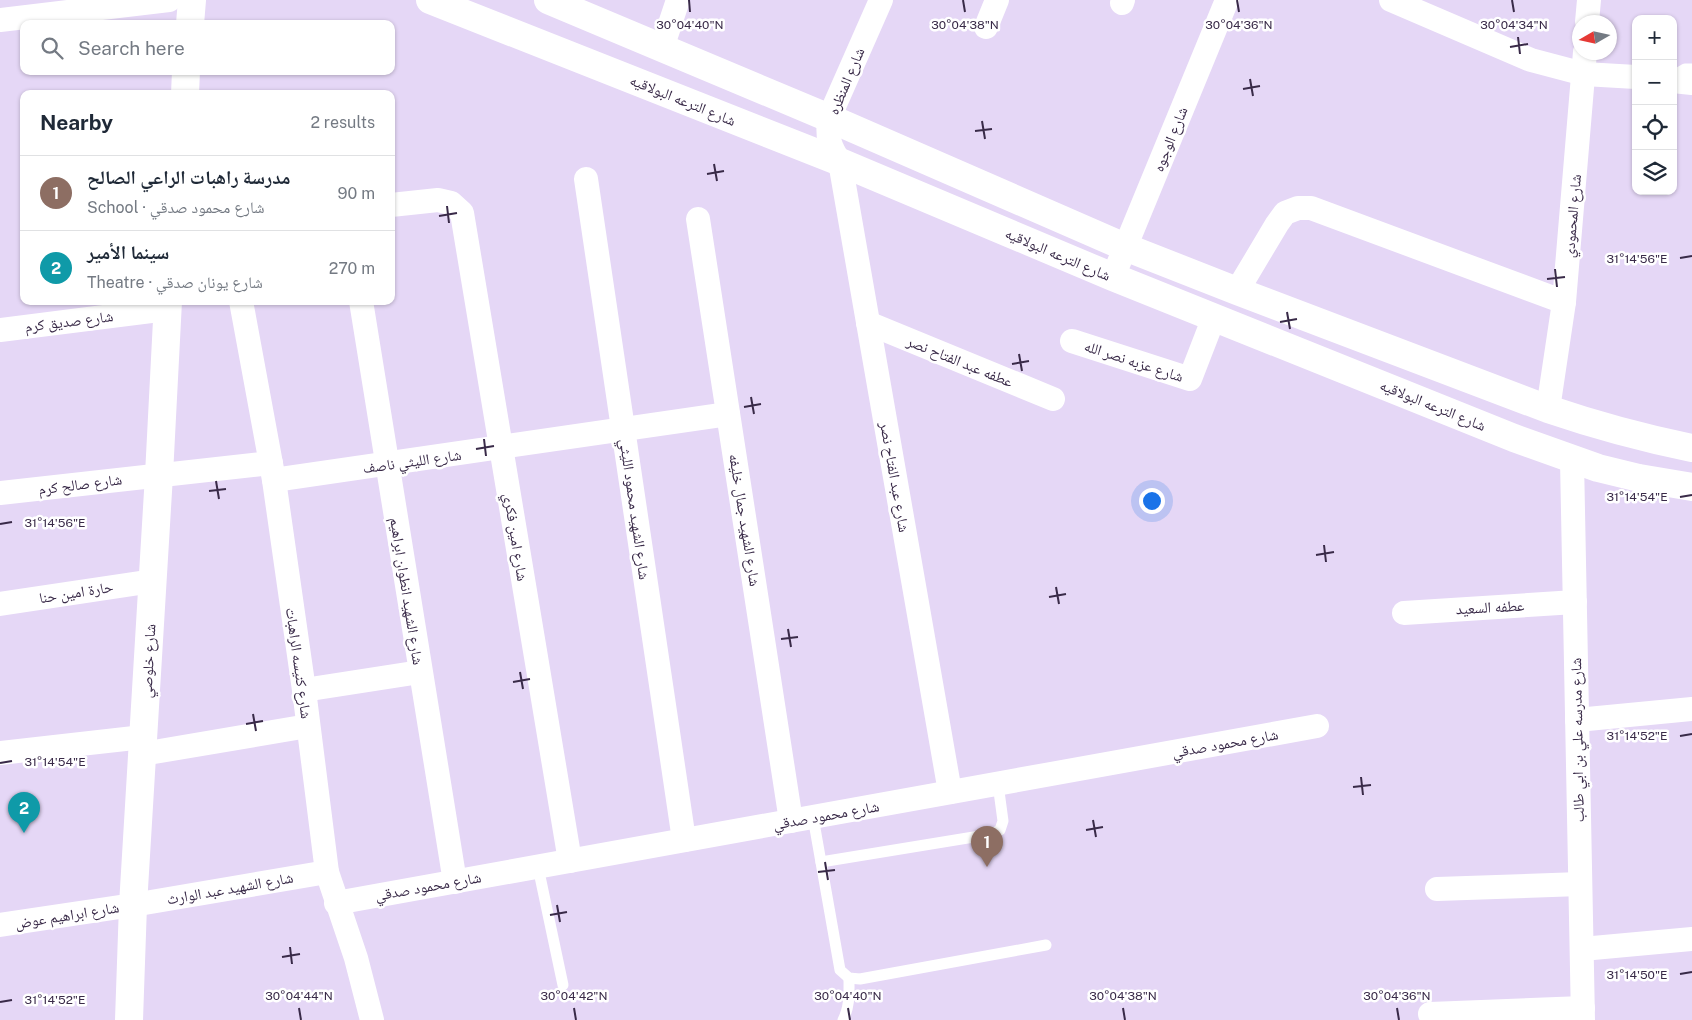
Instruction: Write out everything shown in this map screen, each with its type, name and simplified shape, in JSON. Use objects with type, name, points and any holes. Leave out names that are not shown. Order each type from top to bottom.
[{"type":"main road","points":[[190,20],[192,0]]},
{"type":"main road","name":"شارع الترعه البولاقيه","points":[[430,0],[840,162],[1113,277],[1572,460],[1639,478],[1692,487]]},
{"type":"main road","points":[[548,0],[829,118],[1125,247],[1548,409],[1604,428],[1692,448]]},
{"type":"main road","points":[[185,90],[186,75]]},
{"type":"main road","name":"شارع خلوصي","points":[[129,1020],[133,904],[160,475],[168,305]]},
{"type":"street","points":[[0,20],[169,0]]},
{"type":"street","points":[[662,48],[678,0]]},
{"type":"street","name":"شارع المنظره","points":[[840,162],[831,149],[829,142],[827,134],[829,118],[881,0]]},
{"type":"street","points":[[986,28],[997,0]]},
{"type":"street","name":"شارع الوجوه","points":[[1113,277],[1228,0]]},
{"type":"street","points":[[1391,0],[1531,60],[1585,63],[1632,76]]},
{"type":"street","points":[[1588,15],[1589,0]]},
{"type":"street","name":"شارع المحمودي","points":[[1548,409],[1564,302],[1585,63]]},
{"type":"street","points":[[1677,81],[1692,83]]},
{"type":"street","name":"شارع عبد الفتاح نصر","points":[[840,162],[950,792]]},
{"type":"street","name":"شارع الشهيد محمود الليثي","points":[[586,179],[684,840]]},
{"type":"street","name":"شارع امين فكري","points":[[395,205],[438,200],[451,203],[462,213],[570,861]]},
{"type":"street","points":[[1238,291],[1285,213],[1298,208],[1311,208],[1564,302]]},
{"type":"street","name":"شارع الشهيد جمال خليفه","points":[[698,219],[728,414],[802,819]]},
{"type":"street","name":"شارع صديق كرم","points":[[0,330],[168,305]]},
{"type":"street","name":"شارع كنيسه الراهبات","points":[[243,305],[273,472],[304,690],[327,872],[356,958],[372,1020]]},
{"type":"street","name":"شارع الشهيد انطوان ابراهيم","points":[[362,305],[455,882]]},
{"type":"street","name":"شارع عزبه نصر الله","points":[[1072,341],[1190,379],[1214,318]]},
{"type":"street","name":"عطفه عبد الفتاح نصر","points":[[868,323],[1053,399]]},
{"type":"street","name":"شارع الليثي ناصف","points":[[160,475],[273,472],[387,464],[728,414]]},
{"type":"street","name":"شارع مدرسه علي بن ابي طالب","points":[[1572,460],[1583,1014]]},
{"type":"street","name":"شارع صالح كرم","points":[[0,493],[160,475]]},
{"type":"street","name":"حارة امين حنا","points":[[0,604],[152,580]]},
{"type":"street","name":"عطفه السعيد","points":[[1404,612],[1575,602]]},
{"type":"street","points":[[304,690],[420,672]]},
{"type":"street","points":[[1577,720],[1692,709]]},
{"type":"street","points":[[0,753],[143,745],[308,726]]},
{"type":"street","name":"شارع محمود صدقي","points":[[336,903],[1317,726]]},
{"type":"street","name":"شارع الشهيد عبد الوارث","points":[[133,904],[327,872]]},
{"type":"street","points":[[1437,889],[1580,884]]},
{"type":"street","name":"شارع ابراهيم عوض","points":[[0,924],[133,904]]},
{"type":"street","points":[[1582,949],[1692,939]]},
{"type":"street","points":[[1430,1014],[1583,1014]]},
{"type":"lane","points":[[1677,74],[1685,69],[1692,69]]},
{"type":"lane","points":[[822,862],[992,834],[1000,830],[1003,821],[998,784]]},
{"type":"lane","points":[[802,819],[822,862],[840,970],[849,978],[860,979],[1046,945]]},
{"type":"lane","points":[[538,867],[563,985]]},
{"type":"lane","points":[[843,1020],[849,1000],[849,978]]},
{"type":"place","name":"سينما الأمير","points":[[24,833]]},
{"type":"place","name":"مدرسة راهبات الراعي الصالح","points":[[987,867]]}]
